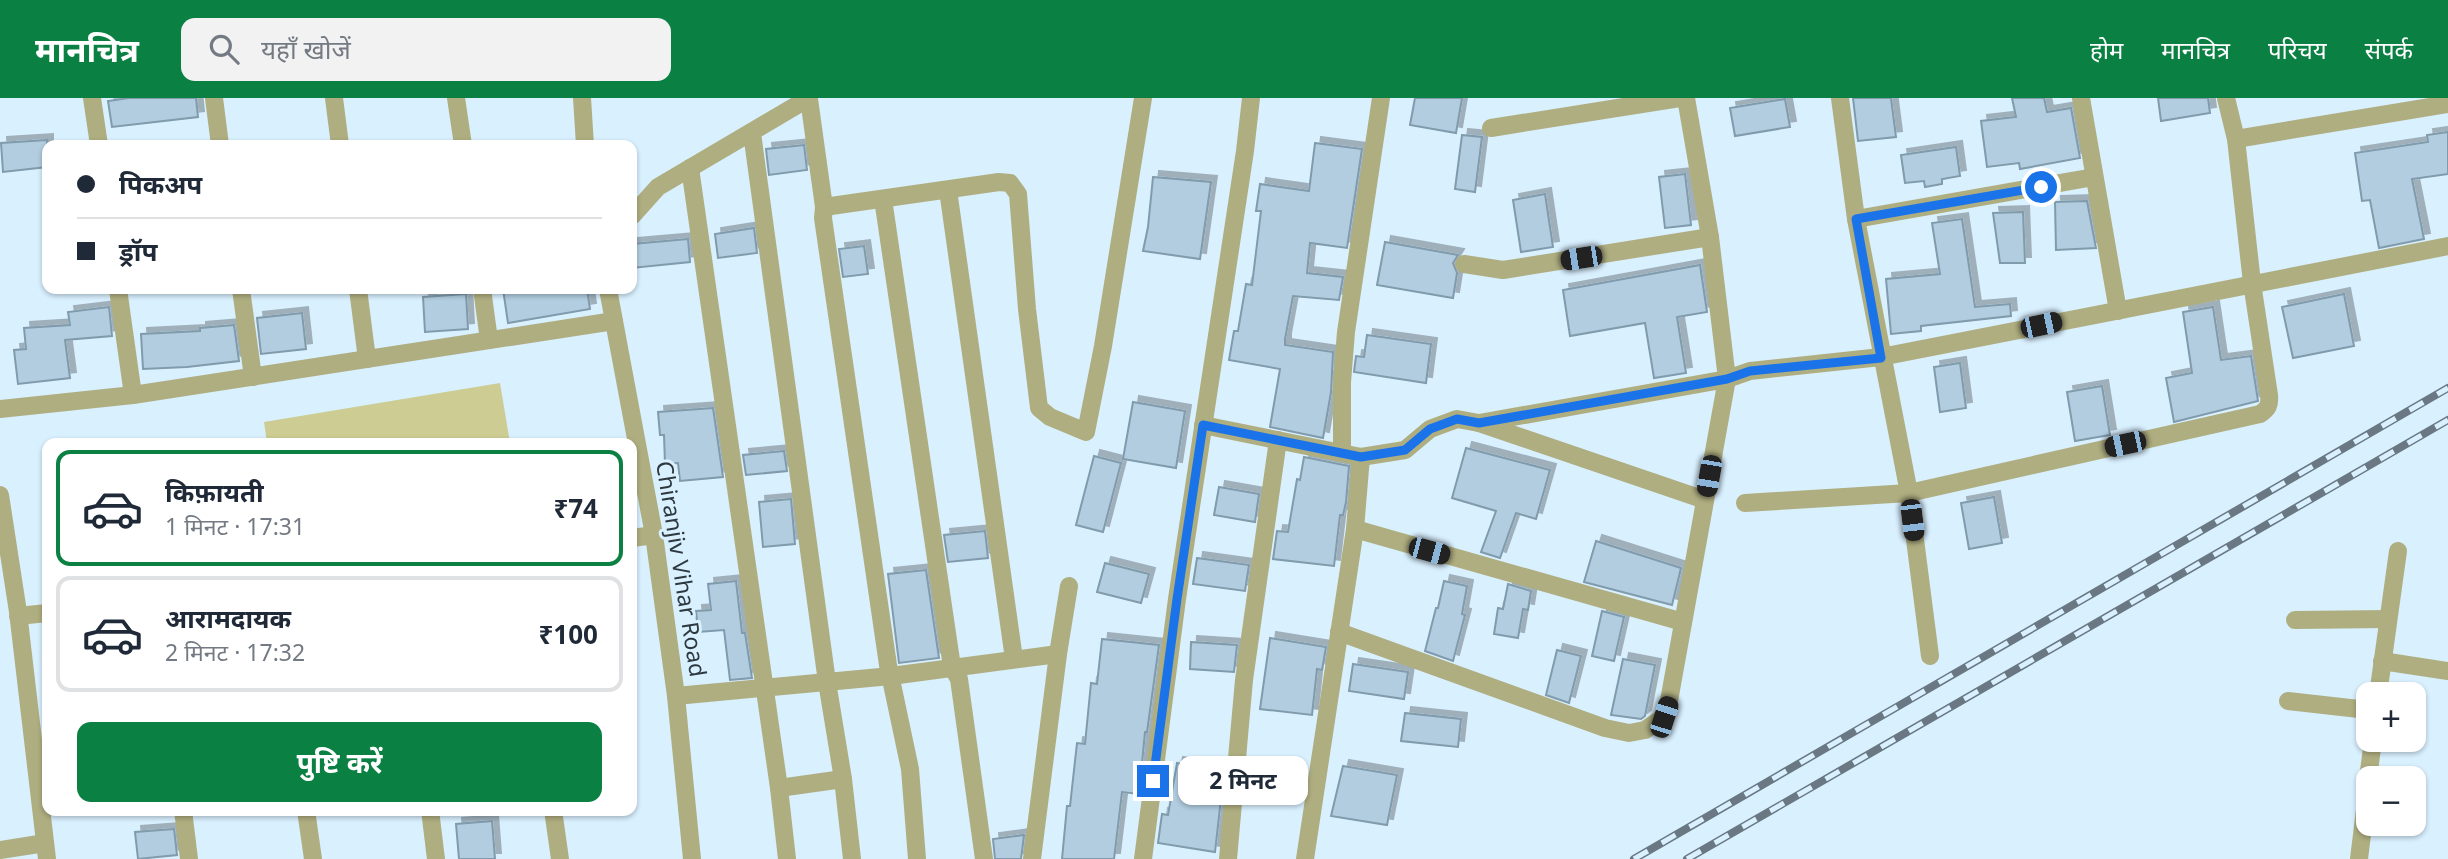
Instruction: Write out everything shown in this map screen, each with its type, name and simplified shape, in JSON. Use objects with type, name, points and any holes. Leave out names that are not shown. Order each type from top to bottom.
[{"type":"street","points":[[92,98],[98,140]]},
{"type":"street","points":[[214,98],[219,140]]},
{"type":"street","points":[[334,98],[339,140]]},
{"type":"street","points":[[456,98],[462,140]]},
{"type":"street","points":[[582,98],[586,140]]},
{"type":"street","points":[[824,207],[999,182],[1010,183],[1018,194],[1027,309],[1039,408],[1050,417],[1086,432],[1103,346],[1143,98]]},
{"type":"street","points":[[1143,859],[1177,599],[1251,98]]},
{"type":"street","points":[[1342,453],[1342,383],[1346,332],[1381,98]]},
{"type":"street","points":[[1491,128],[1680,98]]},
{"type":"street","points":[[1339,632],[1605,728],[1629,733],[1645,730],[1664,717],[1670,701],[1727,379],[1710,237],[1686,98]]},
{"type":"street","points":[[1840,98],[1856,219],[1909,493],[1930,656]]},
{"type":"street","points":[[2081,98],[2118,310]]},
{"type":"street","points":[[1745,503],[1909,493],[2260,414],[2267,410],[2270,404],[2252,283],[2236,139],[2226,98]]},
{"type":"street","points":[[637,210],[658,187],[809,99],[827,245],[891,676],[910,769],[917,859]]},
{"type":"street","points":[[2236,139],[2448,104]]},
{"type":"street","points":[[752,133],[852,859]]},
{"type":"street","points":[[690,168],[787,859]]},
{"type":"street","points":[[1856,219],[2094,177]]},
{"type":"street","points":[[948,190],[1014,659]]},
{"type":"street","points":[[883,199],[952,667],[959,679],[984,859]]},
{"type":"street","points":[[1464,264],[1503,270],[1710,237]]},
{"type":"street","points":[[1479,423],[1727,379],[1750,371],[1881,358],[2448,246]]},
{"type":"street","points":[[119,294],[133,394]]},
{"type":"street","points":[[242,294],[254,377]]},
{"type":"street","points":[[359,294],[366,359]]},
{"type":"street","points":[[483,294],[489,340]]},
{"type":"street","name":"Chiranjiv Vihar Road","points":[[609,294],[636,438]]},
{"type":"street","points":[[0,409],[254,377],[614,321]]},
{"type":"street","points":[[1203,425],[1361,457],[1405,450],[1430,429],[1457,419],[1479,423],[1705,500]]},
{"type":"street","points":[[1228,859],[1244,680],[1278,440]]},
{"type":"street","name":"Chiranjiv Vihar Road","points":[[637,444],[654,535],[676,696],[692,859]]},
{"type":"street","points":[[1305,859],[1355,530],[1361,457]]},
{"type":"street","points":[[0,495],[18,616],[46,851],[0,850]]},
{"type":"street","points":[[1355,530],[1683,622]]},
{"type":"street","points":[[637,537],[654,535]]},
{"type":"street","points":[[2380,682],[2398,551]]},
{"type":"street","points":[[1032,859],[1069,586]]},
{"type":"street","points":[[18,616],[42,614]]},
{"type":"street","points":[[2294,620],[2388,619]]},
{"type":"street","points":[[676,696],[891,676],[1058,654]]},
{"type":"street","points":[[2382,661],[2448,671]]},
{"type":"street","points":[[2288,701],[2356,709]]},
{"type":"street","points":[[779,788],[843,779]]},
{"type":"street","points":[[184,816],[189,859]]},
{"type":"street","points":[[307,816],[313,859]]},
{"type":"street","points":[[431,816],[436,859]]},
{"type":"street","points":[[554,816],[560,859]]},
{"type":"street","points":[[2358,859],[2361,836]]},
{"type":"green space","points":[[500,383],[509,438],[266,438],[264,422]]},
{"type":"building","points":[[129,98],[196,98],[198,117],[112,127],[108,101]]},
{"type":"building","points":[[1415,98],[1462,98],[1456,133],[1410,125]]},
{"type":"building","points":[[1853,98],[1891,98],[1896,137],[1858,141]]},
{"type":"building","points":[[2012,98],[2044,98],[2047,112],[2071,108],[2080,158],[2020,169],[2019,163],[1987,167],[1981,121],[2016,117]]},
{"type":"building","points":[[2158,98],[2208,98],[2210,113],[2161,121]]},
{"type":"building","points":[[1785,99],[1790,127],[1735,136],[1730,108]]},
{"type":"building","points":[[2448,132],[2448,174],[2412,179],[2424,239],[2379,248],[2370,200],[2362,201],[2355,153],[2428,142],[2427,135]]},
{"type":"building","points":[[1462,135],[1482,137],[1475,192],[1455,189]]},
{"type":"building","points":[[42,140],[42,168],[3,172],[1,143]]},
{"type":"building","points":[[1315,143],[1362,149],[1347,248],[1310,243],[1307,273],[1343,277],[1339,300],[1293,296],[1285,339],[1285,345],[1333,352],[1331,392],[1323,438],[1270,427],[1280,369],[1229,360],[1234,331],[1238,331],[1246,284],[1252,285],[1261,211],[1256,211],[1260,184],[1309,191]]},
{"type":"building","points":[[804,145],[807,170],[769,175],[766,149]]},
{"type":"building","points":[[1956,147],[1960,176],[1942,179],[1942,184],[1925,187],[1924,181],[1905,183],[1901,155]]},
{"type":"building","points":[[1685,174],[1691,225],[1665,228],[1659,177]]},
{"type":"building","points":[[1153,177],[1211,182],[1200,259],[1143,251]]},
{"type":"building","points":[[1545,194],[1553,247],[1521,252],[1513,200]]},
{"type":"building","points":[[2087,201],[2096,248],[2056,250],[2055,202]]},
{"type":"building","points":[[2023,212],[2025,263],[2000,263],[1993,213]]},
{"type":"building","points":[[1962,219],[1975,307],[2010,304],[2011,316],[1921,326],[1921,331],[1891,334],[1886,279],[1940,274],[1932,223]]},
{"type":"building","points":[[754,228],[757,253],[718,258],[715,234]]},
{"type":"building","points":[[688,239],[690,262],[637,267],[637,244]]},
{"type":"building","points":[[1385,242],[1458,255],[1453,263],[1457,273],[1453,298],[1377,285]]},
{"type":"building","points":[[864,246],[868,274],[843,277],[839,249]]},
{"type":"building","points":[[1700,265],[1707,312],[1677,317],[1686,373],[1654,378],[1645,323],[1570,336],[1563,290]]},
{"type":"building","points":[[466,294],[468,329],[425,332],[423,297]]},
{"type":"building","points":[[504,294],[588,294],[590,309],[508,323]]},
{"type":"building","points":[[2344,294],[2354,346],[2293,358],[2282,307]]},
{"type":"building","points":[[109,307],[112,336],[65,340],[70,378],[18,384],[14,350],[26,349],[24,328],[70,325],[68,312]]},
{"type":"building","points":[[2213,307],[2221,360],[2251,356],[2258,401],[2174,422],[2166,378],[2192,373],[2183,312]]},
{"type":"building","points":[[302,313],[306,349],[261,354],[257,318]]},
{"type":"building","points":[[234,325],[239,361],[143,369],[141,334],[200,331],[200,328]]},
{"type":"building","points":[[1367,335],[1431,344],[1426,383],[1354,372],[1356,356],[1364,357]]},
{"type":"building","points":[[1960,363],[1966,408],[1940,412],[1934,367]]},
{"type":"building","points":[[2102,386],[2110,435],[2075,441],[2067,392]]},
{"type":"building","points":[[1133,402],[1185,411],[1176,468],[1123,459]]},
{"type":"building","points":[[713,408],[723,477],[680,481],[678,463],[665,464],[664,435],[660,435],[658,412]]},
{"type":"building","points":[[1466,448],[1550,470],[1536,519],[1516,513],[1500,558],[1481,552],[1496,511],[1452,498]]},
{"type":"building","points":[[784,451],[787,471],[746,475],[743,455]]},
{"type":"building","points":[[1094,456],[1121,463],[1103,532],[1076,525]]},
{"type":"building","points":[[1304,457],[1349,466],[1346,502],[1343,515],[1340,515],[1334,566],[1273,559],[1277,531],[1288,532],[1297,479],[1300,480]]},
{"type":"building","points":[[1219,487],[1259,494],[1255,522],[1214,515]]},
{"type":"building","points":[[1994,497],[2002,543],[1969,549],[1961,503]]},
{"type":"building","points":[[791,499],[795,544],[763,547],[759,502]]},
{"type":"building","points":[[985,531],[988,558],[948,562],[944,535]]},
{"type":"building","points":[[1596,541],[1681,568],[1672,605],[1584,582]]},
{"type":"building","points":[[1197,558],[1249,565],[1245,591],[1193,584]]},
{"type":"building","points":[[1105,563],[1149,574],[1141,603],[1097,592]]},
{"type":"building","points":[[926,570],[939,658],[899,663],[888,574]]},
{"type":"building","points":[[736,581],[742,633],[745,633],[752,678],[730,680],[724,630],[698,632],[696,611],[711,610],[708,584]]},
{"type":"building","points":[[1444,581],[1467,586],[1462,614],[1465,615],[1453,661],[1425,651]]},
{"type":"building","points":[[1508,584],[1531,591],[1528,610],[1523,609],[1518,638],[1494,634],[1498,608],[1503,609]]},
{"type":"building","points":[[1602,611],[1624,617],[1614,661],[1592,656]]},
{"type":"building","points":[[1270,638],[1326,647],[1322,670],[1317,669],[1312,715],[1260,709]]},
{"type":"building","points":[[1102,639],[1159,645],[1145,732],[1139,794],[1122,792],[1114,859],[1062,859],[1077,743],[1085,744],[1091,683],[1097,684]]},
{"type":"building","points":[[1191,642],[1237,645],[1234,672],[1190,669]]},
{"type":"building","points":[[1557,650],[1581,656],[1569,703],[1546,695]]},
{"type":"building","points":[[1623,659],[1655,665],[1645,716],[1641,719],[1611,715]]},
{"type":"building","points":[[1353,664],[1408,672],[1404,699],[1349,691]]},
{"type":"building","points":[[1405,713],[1461,719],[1458,747],[1401,741]]},
{"type":"building","points":[[1177,763],[1224,771],[1215,852],[1158,843],[1162,814],[1168,815]]},
{"type":"building","points":[[1343,766],[1397,775],[1387,825],[1331,816]]},
{"type":"building","points":[[492,821],[495,859],[459,859],[456,824]]},
{"type":"building","points":[[174,829],[177,855],[138,859],[135,832]]},
{"type":"building","points":[[1024,835],[1021,859],[995,859],[993,839]]},
{"type":"railway","points":[[1634,859],[2448,388]]},
{"type":"railway","points":[[1687,859],[2448,420]]},
{"type":"route","points":[[1153,781],[1203,425],[1361,457],[1405,450],[1430,429],[1457,419],[1479,423],[1727,379],[1750,371],[1881,358],[1856,219],[2041,187]]}]
